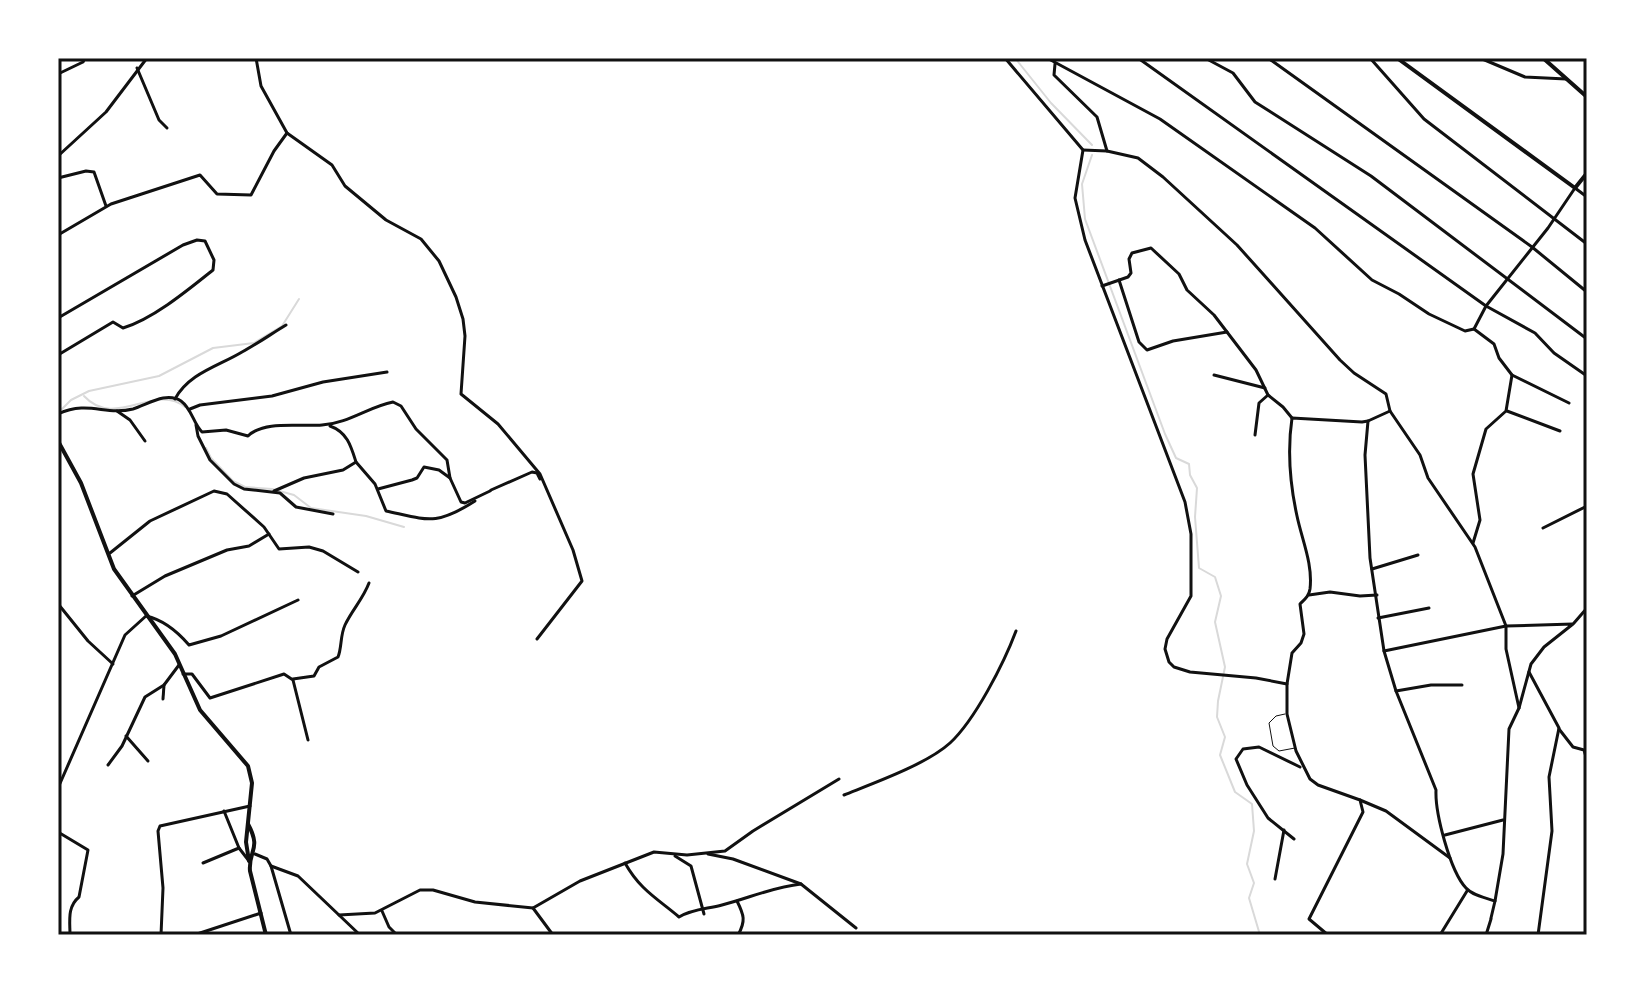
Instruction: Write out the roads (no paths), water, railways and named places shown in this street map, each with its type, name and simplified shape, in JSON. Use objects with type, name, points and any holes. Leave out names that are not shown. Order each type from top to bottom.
[{"type":"main road","points":[[1397,58],[1575,188],[1587,173]]},
{"type":"main road","points":[[1543,58],[1587,97]]},
{"type":"main road","points":[[58,441],[90,505],[107,556],[168,644],[200,710],[248,766],[252,783],[246,842],[266,935]]},
{"type":"main road","points":[[248,824],[254,835],[255,854],[249,861]]},
{"type":"street","points":[[58,74],[83,62],[85,58]]},
{"type":"street","points":[[58,156],[106,112],[147,58]]},
{"type":"street","points":[[256,58],[261,86],[287,133],[332,165],[345,186],[386,220],[421,239],[439,261],[463,319],[465,336],[461,394],[519,446],[543,481],[573,550],[582,581],[537,639]]},
{"type":"street","points":[[1005,58],[1083,150],[1076,202],[1085,240],[1106,284],[1189,516],[1191,596],[1185,612],[1169,632],[1166,656],[1174,667],[1181,670],[1287,684]]},
{"type":"street","points":[[1047,58],[1160,119],[1315,228],[1372,280],[1429,314],[1465,331],[1474,329],[1494,344],[1499,358],[1512,375],[1569,403]]},
{"type":"street","points":[[1138,58],[1486,306],[1535,333],[1554,353],[1587,376]]},
{"type":"street","points":[[1205,58],[1233,73],[1255,102],[1371,176],[1587,339]]},
{"type":"street","points":[[1268,58],[1532,247],[1587,292]]},
{"type":"street","points":[[1370,58],[1424,119],[1587,244]]},
{"type":"street","points":[[1480,58],[1529,78],[1566,79]]},
{"type":"street","points":[[1055,64],[1054,75],[1097,117],[1107,151]]},
{"type":"street","points":[[137,68],[159,120],[167,128]]},
{"type":"street","points":[[58,235],[106,206],[200,175],[217,194],[251,195],[287,133]]},
{"type":"street","points":[[1083,150],[1107,151],[1138,158],[1192,202],[1237,245],[1340,360],[1386,394],[1390,411],[1420,455],[1428,478],[1473,544],[1506,626],[1506,649],[1519,708]]},
{"type":"street","points":[[58,178],[94,172],[106,206]]},
{"type":"street","points":[[1474,329],[1486,306],[1555,219],[1575,188],[1587,197]]},
{"type":"street","points":[[58,318],[183,245],[197,240],[205,241],[214,260],[213,270],[143,318],[123,328],[113,322],[58,355]]},
{"type":"street","points":[[1106,284],[1131,273],[1129,259],[1132,253],[1151,248],[1179,274],[1187,290],[1227,332],[1256,370],[1268,395],[1292,418],[1288,452],[1297,517],[1308,558],[1310,586],[1308,595],[1300,604],[1304,634],[1292,653],[1287,684],[1287,714],[1302,768],[1318,785],[1386,811],[1450,858]]},
{"type":"street","points":[[1119,280],[1139,342],[1147,350],[1173,341],[1227,332]]},
{"type":"street","points":[[175,399],[181,388],[217,363],[240,354],[286,325]]},
{"type":"street","points":[[190,409],[387,372]]},
{"type":"street","points":[[1214,375],[1265,388]]},
{"type":"street","points":[[1473,544],[1480,520],[1473,474],[1486,429],[1506,411],[1512,375]]},
{"type":"street","points":[[1255,435],[1259,403],[1268,395]]},
{"type":"street","points":[[58,414],[83,406],[117,411],[135,409],[155,399],[175,399],[190,409],[198,436],[210,460],[234,484],[244,489],[280,493],[296,507],[333,514]]},
{"type":"street","points":[[196,425],[202,432],[226,430],[248,436],[258,428],[326,425],[362,415],[374,406],[396,402],[436,452],[447,460],[450,478],[461,502],[465,503],[532,472],[543,481]]},
{"type":"street","points":[[117,411],[130,420],[145,441]]},
{"type":"street","points":[[1292,418],[1368,421],[1390,411]]},
{"type":"street","points":[[1506,411],[1560,431]]},
{"type":"street","points":[[1368,421],[1365,455],[1372,569],[1386,660],[1436,790],[1450,858],[1467,891],[1495,901]]},
{"type":"street","points":[[326,425],[340,430],[356,462],[378,489],[386,511],[428,521],[452,514],[490,491]]},
{"type":"street","points":[[58,451],[65,456],[67,454]]},
{"type":"street","points":[[271,492],[304,478],[343,470],[356,462]]},
{"type":"street","points":[[378,489],[417,478],[424,467],[439,470],[450,478]]},
{"type":"street","points":[[107,556],[150,521],[214,491],[227,494],[270,534],[279,549],[309,547],[323,551],[358,572]]},
{"type":"street","points":[[1543,528],[1587,506]]},
{"type":"street","points":[[132,596],[165,576],[227,550],[249,546],[270,534]]},
{"type":"street","points":[[1372,569],[1418,555]]},
{"type":"street","points":[[183,674],[192,674],[210,698],[284,674],[292,679],[310,677],[316,674],[319,667],[338,657],[340,638],[346,623],[369,583]]},
{"type":"street","points":[[1308,595],[1330,592],[1377,595]]},
{"type":"street","points":[[58,788],[125,635],[146,616],[164,622],[189,645],[221,636],[298,600]]},
{"type":"street","points":[[59,605],[88,641],[113,664]]},
{"type":"street","points":[[1378,618],[1429,608]]},
{"type":"street","points":[[1486,935],[1503,854],[1509,729],[1519,708],[1531,664],[1544,647],[1573,624],[1587,608]]},
{"type":"street","points":[[1384,651],[1506,626],[1573,624]]},
{"type":"street","points":[[844,795],[928,758],[950,743],[1004,664],[1016,631]]},
{"type":"street","points":[[108,765],[145,697],[164,685],[179,665]]},
{"type":"street","points":[[1529,672],[1559,728],[1573,747],[1586,750],[1587,760]]},
{"type":"street","points":[[292,679],[308,740]]},
{"type":"street","points":[[163,699],[164,685]]},
{"type":"street","points":[[1396,691],[1431,685],[1462,685]]},
{"type":"street","points":[[1538,935],[1552,831],[1549,777],[1559,728]]},
{"type":"street","points":[[126,736],[148,761]]},
{"type":"street","points":[[1294,839],[1268,818],[1247,785],[1236,759],[1243,749],[1259,747],[1302,768]]},
{"type":"street","points":[[339,915],[357,916],[382,910],[420,890],[433,890],[475,902],[533,908],[580,881],[654,852],[706,854],[725,851],[839,779]]},
{"type":"street","points":[[1328,935],[1309,919],[1363,812],[1360,800]]},
{"type":"street","points":[[161,935],[163,888],[160,826],[250,806]]},
{"type":"street","points":[[224,811],[239,848],[249,861]]},
{"type":"street","points":[[1445,835],[1504,820]]},
{"type":"street","points":[[1275,879],[1284,830]]},
{"type":"street","points":[[58,832],[88,850],[79,897],[70,912],[70,935]]},
{"type":"street","points":[[203,863],[239,848]]},
{"type":"street","points":[[255,854],[267,859],[271,866],[291,935]]},
{"type":"street","points":[[672,854],[691,866],[703,912]]},
{"type":"street","points":[[706,854],[733,859],[801,884],[856,928]]},
{"type":"street","points":[[625,863],[640,887],[669,906],[672,913],[679,917],[703,912],[773,887],[801,884]]},
{"type":"street","points":[[271,866],[298,876],[360,935]]},
{"type":"street","points":[[1440,935],[1467,891]]},
{"type":"street","points":[[737,901],[745,925],[738,935]]},
{"type":"street","points":[[533,908],[553,935]]},
{"type":"street","points":[[382,910],[389,927],[397,935]]},
{"type":"street","points":[[194,935],[261,913]]},
{"type":"lane","points":[[1287,714],[1270,720],[1271,737],[1275,749],[1295,748]]},
{"type":"waterway","points":[[1015,58],[1051,103],[1092,145]]},
{"type":"waterway","points":[[1092,155],[1082,184],[1085,219],[1165,434],[1176,458],[1189,464],[1190,475],[1197,488],[1195,517],[1199,568],[1215,577],[1221,596],[1215,622],[1225,667],[1217,717],[1225,737],[1220,755],[1235,792],[1252,804],[1254,831],[1247,864],[1254,883],[1249,898],[1260,935]]},
{"type":"waterway","points":[[58,409],[60,411],[71,400],[89,391],[159,376],[213,348],[254,343],[282,326],[299,299]]},
{"type":"waterway","points":[[84,396],[96,405],[109,409],[161,400],[185,407]]},
{"type":"waterway","points":[[206,448],[211,458],[233,481],[245,487],[272,489],[294,495],[311,508],[366,516],[404,527]]}]
